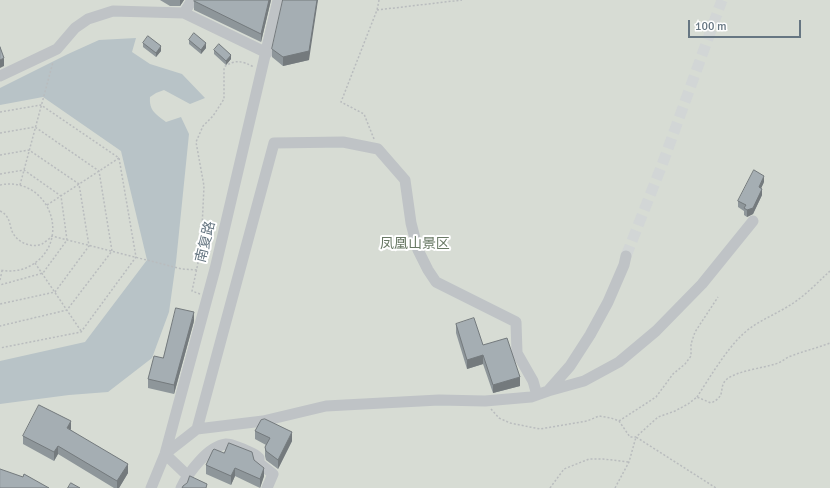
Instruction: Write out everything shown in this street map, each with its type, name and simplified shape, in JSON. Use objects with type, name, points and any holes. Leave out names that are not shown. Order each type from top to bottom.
[{"type":"street","points":[[184,13],[192,0]]},
{"type":"street","name":"南复路","points":[[151,488],[165,454],[207,296],[267,54],[278,0]]},
{"type":"street","points":[[0,76],[56,49],[75,28],[88,19],[113,11],[184,13],[267,54]]},
{"type":"street","points":[[197,429],[274,143],[343,142],[378,150],[405,180],[411,223],[418,250],[436,282],[516,322],[517,353],[533,381],[542,393]]},
{"type":"street","points":[[187,475],[165,454],[197,429],[263,421],[326,406],[439,400],[485,401],[531,398],[542,393],[584,381],[619,362],[656,331],[702,284],[753,221]]},
{"type":"street","points":[[542,393],[570,366],[590,334],[608,302],[624,265],[626,256]]},
{"type":"street","points":[[180,488],[187,475],[211,450],[226,444],[234,445],[256,455],[259,458],[259,463],[273,474],[267,488]]},
{"type":"path","points":[[378,150],[364,114],[341,102],[377,10],[379,0]]},
{"type":"path","points":[[377,10],[462,0]]},
{"type":"path","points":[[20,185],[42,97],[56,49]]},
{"type":"path","points":[[207,296],[192,291],[198,270],[201,249],[204,186],[196,142],[203,126],[213,116],[224,99],[224,67],[231,62],[244,62],[262,70]]},
{"type":"path","points":[[0,112],[41,105],[119,158],[136,257],[81,332],[0,348]]},
{"type":"path","points":[[0,133],[35,127],[99,171],[112,251],[67,310],[0,326]]},
{"type":"path","points":[[0,155],[29,150],[79,184],[89,246],[55,292],[0,304]]},
{"type":"path","points":[[46,205],[119,158]]},
{"type":"path","points":[[0,174],[24,170],[61,196],[68,240],[43,273],[0,286]]},
{"type":"path","points":[[0,185],[20,185],[34,192],[46,205],[51,213],[53,221],[52,236],[45,253],[35,263],[27,268],[19,270],[1,270],[0,280]]},
{"type":"path","points":[[0,210],[9,218],[14,235],[22,242],[35,246],[52,236],[182,269],[198,270]]},
{"type":"path","points":[[35,263],[81,332]]},
{"type":"path","points":[[615,488],[629,462],[636,437],[658,417],[675,411],[698,397],[726,354],[743,334],[766,318],[789,306],[830,271]]},
{"type":"path","points":[[618,421],[656,397],[673,374],[686,364],[691,356],[691,344],[695,332],[718,297]]},
{"type":"path","points":[[698,397],[711,403],[718,400],[722,394],[722,386],[727,380],[736,375],[776,364],[789,356],[830,343]]},
{"type":"path","points":[[485,401],[499,418],[540,429],[587,421],[599,416],[611,418],[618,421],[630,437],[636,437],[716,488]]},
{"type":"path","points":[[550,488],[564,469],[589,460],[603,459],[629,462]]},
{"type":"green space","name":"凤凰山景区","points":[[0,0],[830,0],[830,488],[0,488]]},
{"type":"shaded area","points":[[136,38],[132,52],[150,64],[182,74],[205,98],[190,104],[164,90],[150,97],[152,109],[156,114],[166,122],[181,117],[189,134],[176,262],[169,312],[152,358],[108,392],[69,395],[0,404],[0,361],[85,342],[147,260],[121,151],[43,97],[0,105],[0,88],[99,40]]},
{"type":"building","points":[[269,0],[261,34],[194,1]]},
{"type":"building","points":[[283,0],[317,0],[309,51],[283,57],[272,49]]},
{"type":"building","points":[[194,33],[206,43],[201,50],[189,40]]},
{"type":"building","points":[[148,36],[161,46],[156,53],[143,43]]},
{"type":"building","points":[[219,44],[231,55],[226,61],[214,50]]},
{"type":"building","points":[[0,47],[4,58],[0,60]]},
{"type":"building","points":[[754,170],[764,176],[759,187],[762,189],[753,208],[747,210],[744,208],[746,205],[738,201]]},
{"type":"building","points":[[176,308],[194,312],[174,385],[148,379],[154,356],[163,358]]},
{"type":"building","points":[[474,318],[483,345],[507,338],[520,377],[493,385],[483,355],[467,360],[456,324]]},
{"type":"building","points":[[39,405],[71,421],[67,428],[128,464],[117,481],[58,446],[54,452],[23,436]]},
{"type":"building","points":[[265,419],[292,432],[278,460],[266,451],[265,447],[270,438],[255,431],[261,420]]},
{"type":"building","points":[[229,443],[252,452],[254,460],[264,468],[260,479],[235,468],[231,476],[206,465],[214,449],[224,453]]},
{"type":"building","points":[[0,469],[23,477],[24,474],[49,488],[0,488]]},
{"type":"building","points":[[190,476],[207,484],[206,488],[182,488],[187,483]]},
{"type":"building","points":[[71,483],[80,488],[68,488]]},
{"type":"tunnel","points":[[626,256],[662,165],[722,0]]}]
